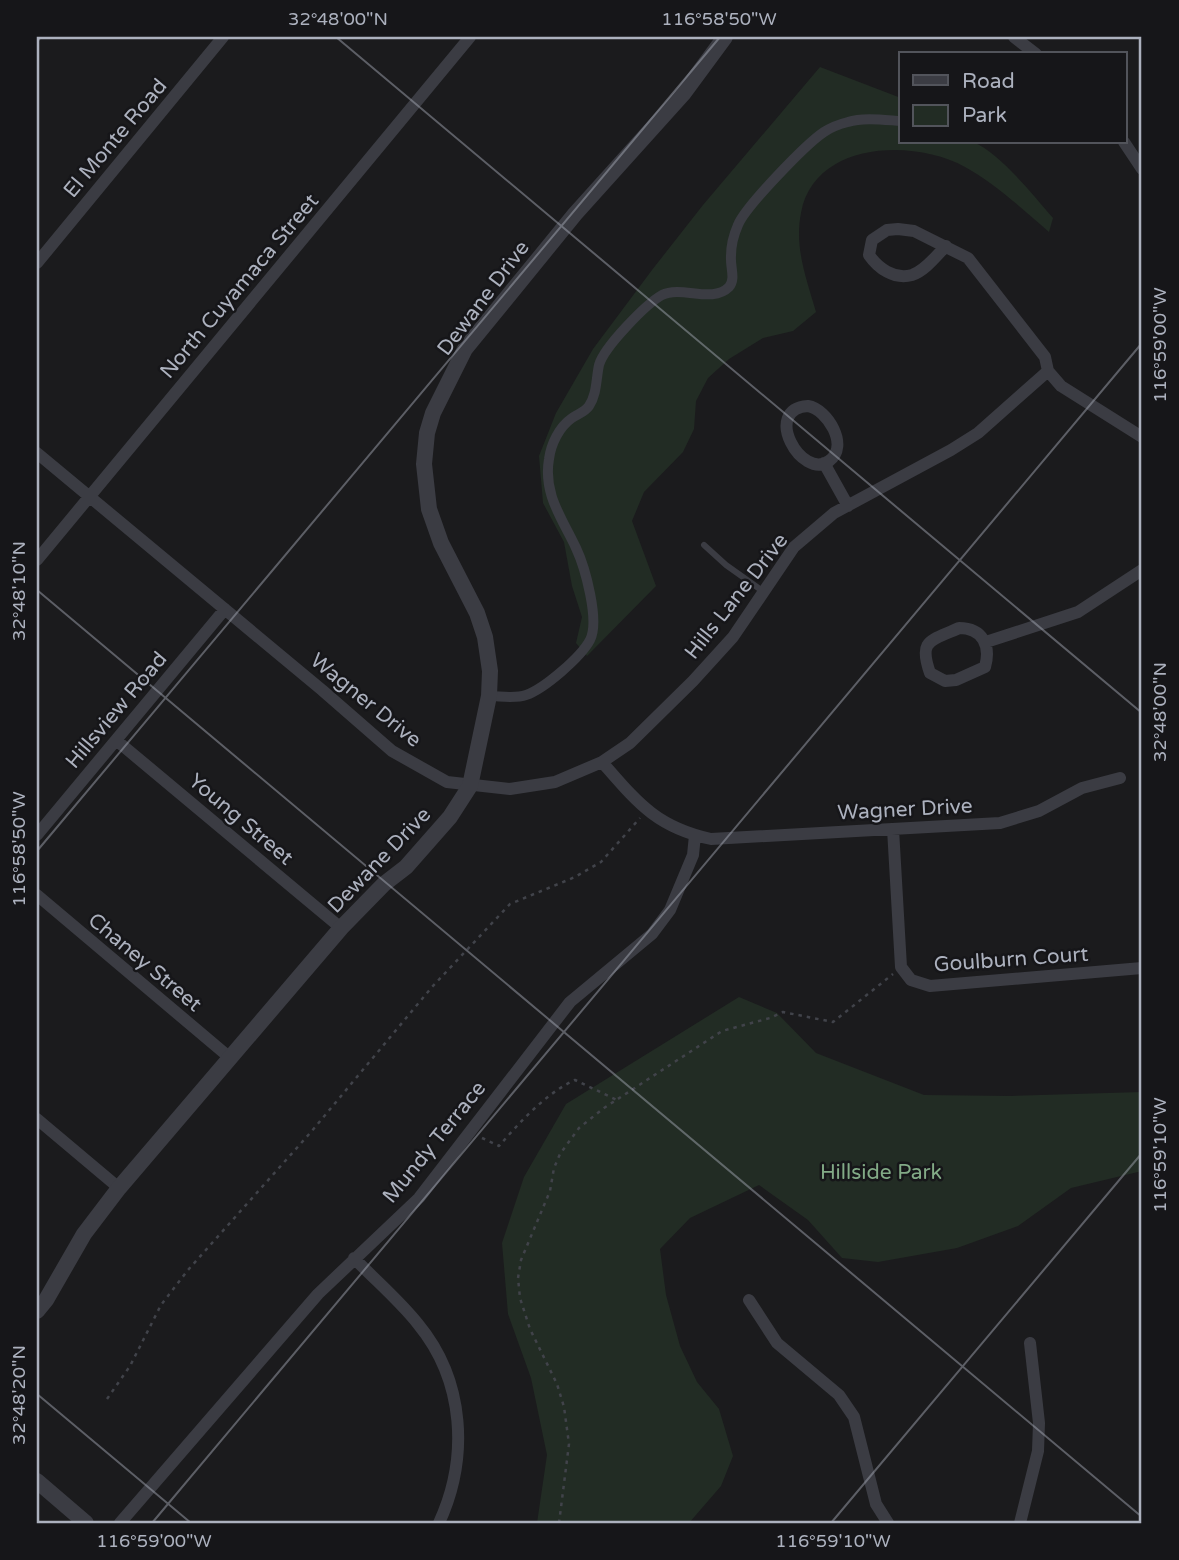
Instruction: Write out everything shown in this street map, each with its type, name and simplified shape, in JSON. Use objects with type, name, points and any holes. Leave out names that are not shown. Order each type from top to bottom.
[{"type":"street","name":"El Monte Road","points":[[37,263],[223,37]]},
{"type":"street","name":"North Cuyamaca Street","points":[[37,560],[470,37]]},
{"type":"street","name":"Dewane Drive","points":[[37,1311],[84,1234],[119,1188],[341,928],[384,884],[406,867],[450,817],[470,786],[489,696],[489,662],[480,621],[436,532],[426,497],[424,454],[433,412],[465,349],[575,214],[683,94],[725,37]]},
{"type":"street","points":[[1014,37],[1034,52]]},
{"type":"street","points":[[489,696],[523,696],[536,690],[566,666],[590,641],[594,627],[590,598],[578,551],[555,508],[548,483],[548,470],[551,446],[556,437],[564,425],[586,410],[591,403],[603,356],[660,296],[676,291],[715,293],[731,285],[731,255],[738,223],[792,160],[824,132],[850,121],[899,121]]},
{"type":"street","points":[[1125,144],[1142,169]]},
{"type":"street","points":[[946,246],[929,263],[911,275],[895,274],[878,267],[869,255],[872,240],[887,230],[898,229],[914,231],[946,246],[968,258],[1045,357],[1048,371],[1061,386],[1142,437]]},
{"type":"street","name":"Hills Lane Drive","points":[[602,762],[630,743],[733,637],[794,547],[834,513],[978,433],[1048,371]]},
{"type":"street","points":[[808,406],[819,409],[834,430],[836,449],[829,461],[824,463],[806,461],[792,442],[786,426],[789,416],[797,408],[808,406]]},
{"type":"street","name":"Wagner Drive","points":[[37,453],[392,751],[447,782],[510,789],[538,787],[602,762],[646,811],[668,825],[711,839],[1000,823],[1039,811],[1082,788],[1120,778]]},
{"type":"street","points":[[824,463],[848,506]]},
{"type":"street","points":[[986,642],[1078,612],[1142,569]]},
{"type":"street","name":"Hillsview Road","points":[[37,835],[225,609]]},
{"type":"street","points":[[959,628],[968,628],[979,632],[986,642],[988,654],[985,667],[956,680],[945,681],[930,673],[924,656],[926,646],[932,640],[959,628]]},
{"type":"street","name":"Young Street","points":[[116,740],[341,928]]},
{"type":"street","points":[[893,829],[901,967]]},
{"type":"street","name":"Mundy Terrace","points":[[120,1523],[318,1294],[419,1198],[570,1002],[652,934],[675,899],[693,855],[695,835]]},
{"type":"street","name":"Chaney Street","points":[[37,895],[229,1058]]},
{"type":"street","name":"Goulburn Court","points":[[901,967],[911,980],[930,986],[1142,968]]},
{"type":"street","points":[[37,1119],[119,1188]]},
{"type":"street","points":[[354,1258],[420,1326],[439,1355],[452,1388],[458,1423],[458,1457],[451,1492],[439,1523]]},
{"type":"street","points":[[749,1300],[777,1343],[839,1395],[854,1417],[876,1504],[888,1523]]},
{"type":"street","points":[[1020,1523],[1038,1451],[1039,1423],[1030,1343]]},
{"type":"street","points":[[37,1481],[86,1523]]},
{"type":"lane","points":[[704,545],[726,565],[764,592]]},
{"type":"path","points":[[107,1399],[130,1366],[161,1305],[188,1270],[311,1132],[432,987],[510,904],[601,863],[646,811]]},
{"type":"path","points":[[559,1523],[569,1444],[564,1406],[557,1384],[530,1329],[520,1298],[518,1278],[521,1259],[550,1191],[554,1168],[560,1154],[579,1128],[722,1031],[783,1012],[833,1022],[901,967]]},
{"type":"path","points":[[469,1132],[499,1146],[547,1099],[575,1080],[617,1100]]},
{"type":"green space","points":[[820,67],[899,97],[899,144],[976,144],[994,155],[1016,176],[1053,218],[1049,232],[1008,197],[965,167],[919,152],[868,152],[845,160],[825,172],[810,189],[799,226],[803,264],[816,312],[793,331],[763,338],[729,359],[708,378],[696,401],[694,429],[683,452],[644,492],[632,521],[656,586],[587,656],[576,643],[582,617],[572,586],[564,542],[543,503],[539,456],[556,413],[593,349],[703,205]]},
{"type":"green space","name":"Hillside Park","points":[[739,997],[777,1013],[816,1053],[924,1095],[1010,1096],[1142,1092],[1142,1171],[1071,1188],[1018,1226],[957,1248],[878,1262],[842,1258],[808,1220],[759,1185],[690,1218],[660,1249],[666,1295],[680,1346],[697,1382],[719,1409],[733,1456],[721,1486],[689,1523],[537,1523],[547,1455],[531,1378],[508,1314],[502,1243],[524,1177],[566,1104]]}]
